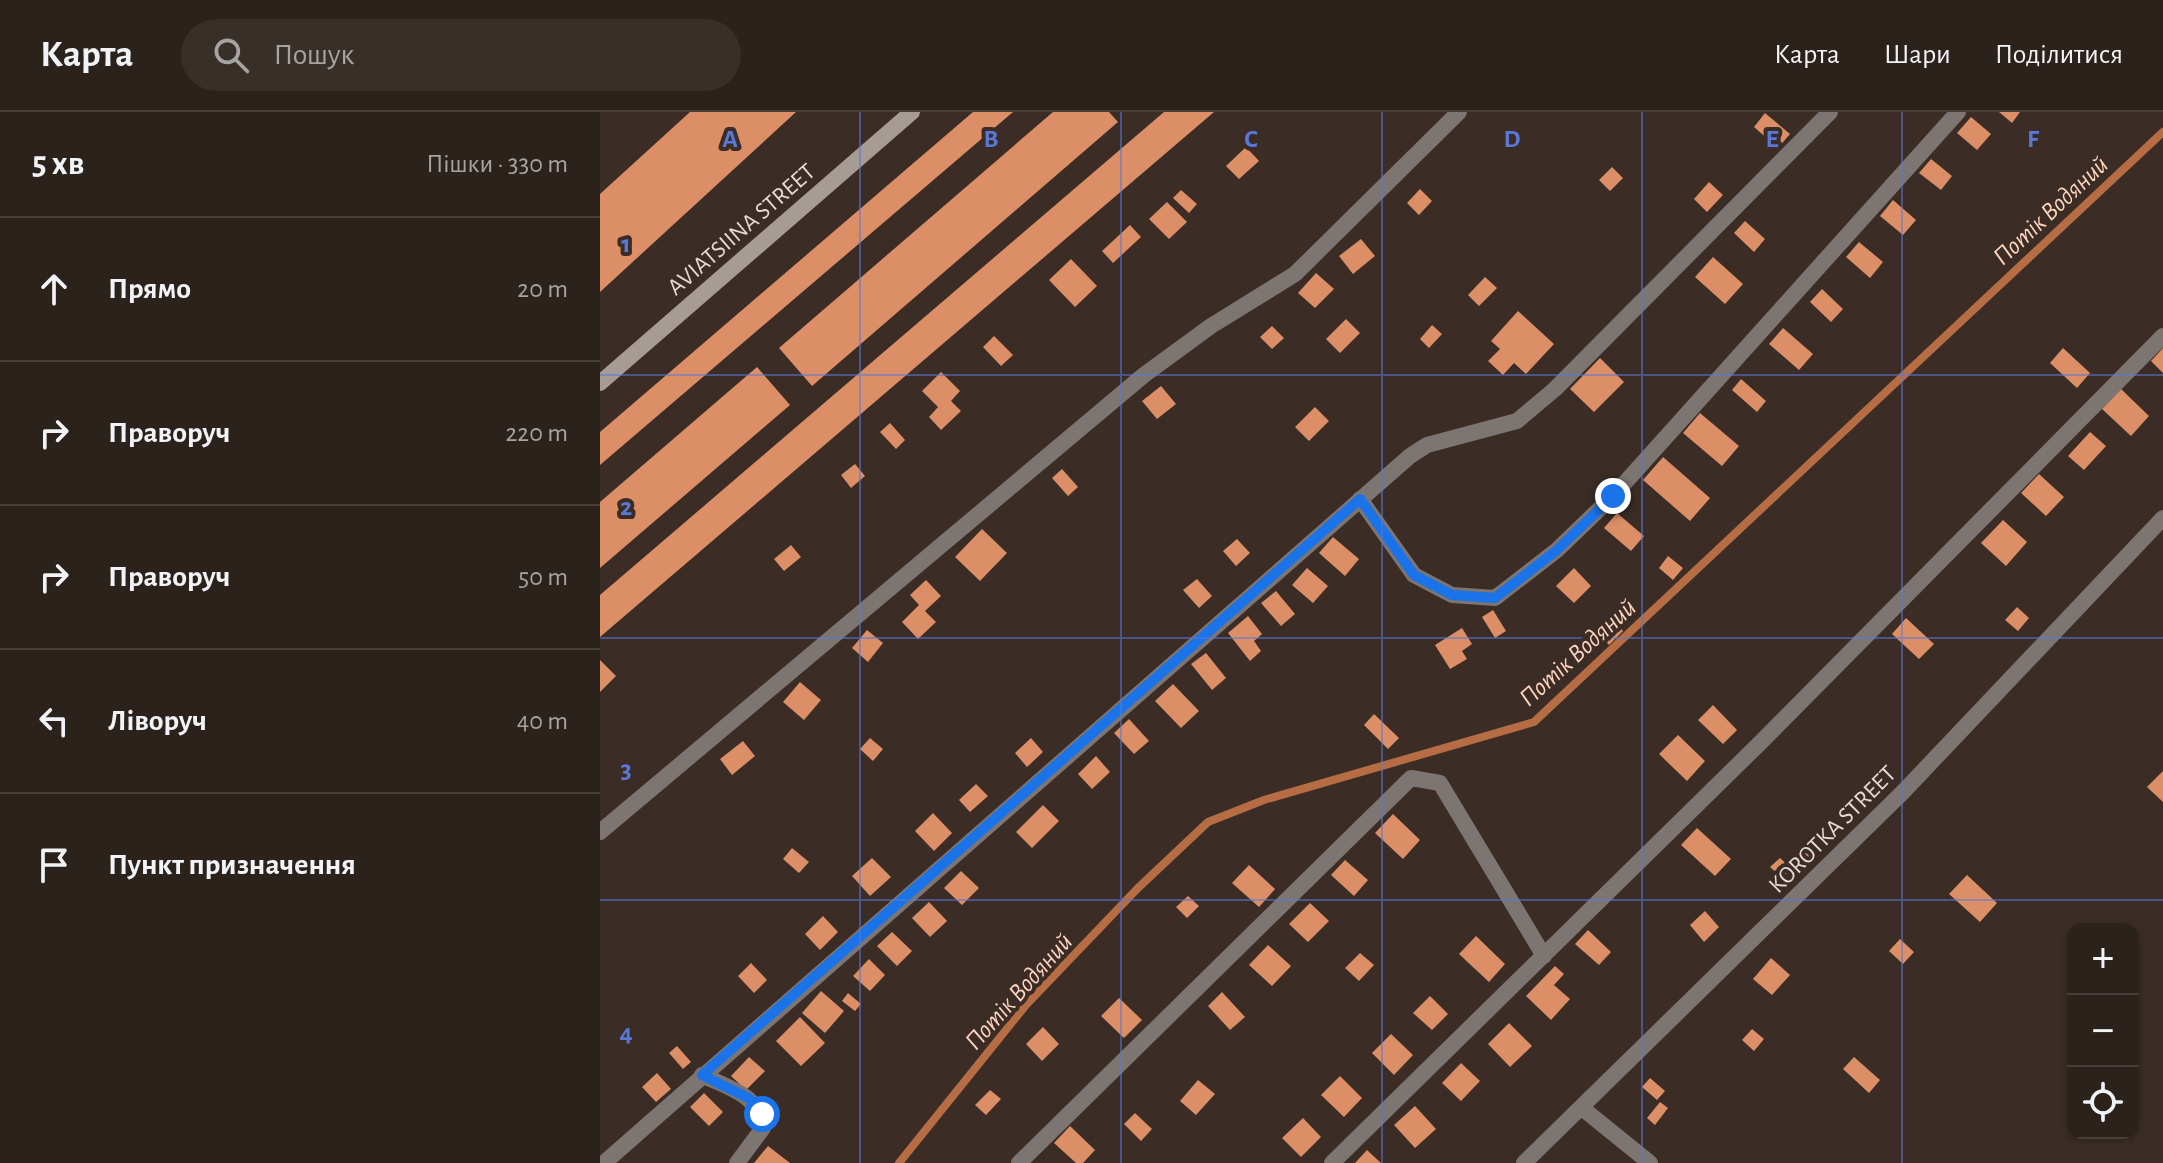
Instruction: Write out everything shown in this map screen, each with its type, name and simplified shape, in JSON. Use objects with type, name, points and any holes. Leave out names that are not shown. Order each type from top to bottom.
[{"type":"street","name":"AVIATSIINA STREET","points":[[600,383],[912,112]]},
{"type":"street","points":[[600,832],[1144,375],[1211,326],[1295,274],[1459,112]]},
{"type":"street","points":[[604,1163],[1360,499],[1427,445],[1517,421],[1555,389],[1830,112]]},
{"type":"street","points":[[1360,499],[1414,575],[1452,595],[1495,598],[1557,550],[1613,496],[1958,112]]},
{"type":"street","points":[[1332,1163],[1544,956],[2163,336]]},
{"type":"street","name":"KOROTKA STREET","points":[[1524,1163],[1903,792],[2163,518]]},
{"type":"street","points":[[1019,1163],[1411,778],[1440,783],[1544,956]]},
{"type":"street","points":[[702,1075],[750,1099],[762,1114],[763,1128],[737,1163]]},
{"type":"street","points":[[1582,1108],[1650,1163]]},
{"type":"building","points":[[690,112],[796,112],[600,292],[600,194]]},
{"type":"building","points":[[973,112],[1013,112],[600,465],[600,432]]},
{"type":"building","points":[[1053,112],[1109,112],[1118,122],[812,386],[779,348]]},
{"type":"building","points":[[1164,112],[1214,112],[600,637],[600,595]]},
{"type":"building","points":[[1999,112],[2020,112],[2012,123]]},
{"type":"building","points":[[1765,113],[1790,134],[1778,148],[1754,127]]},
{"type":"building","points":[[1971,117],[1991,134],[1977,150],[1957,133]]},
{"type":"building","points":[[1246,147],[1259,161],[1239,179],[1226,166]]},
{"type":"building","points":[[1931,159],[1952,176],[1941,190],[1919,173]]},
{"type":"building","points":[[1612,167],[1623,178],[1610,191],[1599,180]]},
{"type":"building","points":[[1709,182],[1723,195],[1707,212],[1694,199]]},
{"type":"building","points":[[1420,189],[1432,201],[1419,215],[1407,203]]},
{"type":"building","points":[[1181,190],[1197,204],[1189,213],[1173,198]]},
{"type":"building","points":[[1893,200],[1916,220],[1903,235],[1880,216]]},
{"type":"building","points":[[1167,202],[1187,222],[1169,239],[1149,219]]},
{"type":"building","points":[[1745,221],[1765,239],[1754,252],[1734,233]]},
{"type":"building","points":[[1130,225],[1141,237],[1113,263],[1102,251]]},
{"type":"building","points":[[1361,239],[1375,256],[1353,274],[1339,256]]},
{"type":"building","points":[[1859,242],[1883,262],[1870,278],[1846,257]]},
{"type":"building","points":[[1713,257],[1743,284],[1725,304],[1695,277]]},
{"type":"building","points":[[1071,259],[1097,286],[1075,307],[1049,280]]},
{"type":"building","points":[[1316,273],[1334,289],[1315,308],[1298,293]]},
{"type":"building","points":[[1485,277],[1497,288],[1479,306],[1468,295]]},
{"type":"building","points":[[1822,289],[1843,309],[1831,322],[1810,302]]},
{"type":"building","points":[[1518,311],[1554,344],[1526,374],[1514,363],[1503,375],[1488,361],[1500,349],[1491,341]]},
{"type":"building","points":[[1346,319],[1360,333],[1340,353],[1326,339]]},
{"type":"building","points":[[1432,325],[1442,334],[1429,348],[1420,339]]},
{"type":"building","points":[[1272,326],[1284,338],[1272,349],[1260,337]]},
{"type":"building","points":[[1783,328],[1813,354],[1799,370],[1769,344]]},
{"type":"building","points":[[994,336],[1013,355],[1001,366],[983,347]]},
{"type":"building","points":[[2063,348],[2090,373],[2077,388],[2050,363]]},
{"type":"building","points":[[2163,348],[2163,373],[2151,361]]},
{"type":"building","points":[[1600,358],[1624,382],[1594,412],[1570,389]]},
{"type":"building","points":[[757,367],[790,405],[600,568],[600,502]]},
{"type":"building","points":[[941,372],[960,391],[951,401],[961,411],[941,430],[929,417],[938,407],[922,391]]},
{"type":"building","points":[[1741,379],[1766,401],[1757,412],[1732,390]]},
{"type":"building","points":[[1161,386],[1176,404],[1157,419],[1142,401]]},
{"type":"building","points":[[2121,389],[2149,416],[2131,436],[2102,409]]},
{"type":"building","points":[[1315,407],[1329,421],[1309,441],[1295,427]]},
{"type":"building","points":[[1700,413],[1739,446],[1722,466],[1683,433]]},
{"type":"building","points":[[890,423],[905,440],[896,449],[880,432]]},
{"type":"building","points":[[2090,432],[2106,446],[2084,470],[2068,456]]},
{"type":"building","points":[[1663,457],[1710,498],[1690,521],[1643,480]]},
{"type":"building","points":[[855,464],[865,476],[851,488],[841,475]]},
{"type":"building","points":[[1062,469],[1078,487],[1068,496],[1052,478]]},
{"type":"building","points":[[2039,474],[2064,497],[2046,516],[2021,493]]},
{"type":"building","points":[[1617,513],[1644,536],[1631,551],[1604,528]]},
{"type":"building","points":[[2003,520],[2027,542],[2006,566],[1981,543]]},
{"type":"building","points":[[982,529],[1007,553],[980,581],[955,557]]},
{"type":"building","points":[[1333,537],[1359,559],[1345,576],[1319,553]]},
{"type":"building","points":[[1237,539],[1250,553],[1236,566],[1223,551]]},
{"type":"building","points":[[791,545],[801,557],[784,571],[774,559]]},
{"type":"building","points":[[1668,556],[1683,568],[1673,580],[1659,568]]},
{"type":"building","points":[[1307,568],[1328,586],[1313,603],[1292,585]]},
{"type":"building","points":[[1574,568],[1591,586],[1574,603],[1556,586]]},
{"type":"building","points":[[1197,579],[1212,596],[1199,608],[1183,590]]},
{"type":"building","points":[[926,580],[941,596],[925,611],[936,622],[918,639],[902,622],[919,605],[910,595]]},
{"type":"building","points":[[1276,591],[1295,614],[1281,626],[1261,603]]},
{"type":"building","points":[[2017,607],[2029,618],[2018,631],[2005,620]]},
{"type":"building","points":[[1493,610],[1506,631],[1495,638],[1482,617]]},
{"type":"building","points":[[1248,616],[1262,634],[1254,641],[1261,651],[1250,661],[1228,633]]},
{"type":"building","points":[[1610,617],[1623,631],[1609,645],[1596,631]]},
{"type":"building","points":[[1906,618],[1934,644],[1919,659],[1892,634]]},
{"type":"building","points":[[1462,628],[1472,644],[1462,651],[1467,659],[1450,669],[1435,645]]},
{"type":"building","points":[[867,630],[883,643],[868,662],[852,648]]},
{"type":"building","points":[[1206,653],[1226,678],[1212,690],[1191,664]]},
{"type":"building","points":[[600,660],[616,676],[600,692]]},
{"type":"building","points":[[800,682],[821,700],[804,720],[783,702]]},
{"type":"building","points":[[1173,684],[1199,711],[1181,728],[1155,701]]},
{"type":"building","points":[[1713,705],[1737,730],[1723,744],[1698,720]]},
{"type":"building","points":[[1374,714],[1399,738],[1388,749],[1364,725]]},
{"type":"building","points":[[1129,719],[1149,741],[1134,754],[1114,733]]},
{"type":"building","points":[[1678,735],[1705,761],[1687,781],[1659,754]]},
{"type":"building","points":[[870,738],[883,749],[873,761],[860,749]]},
{"type":"building","points":[[1031,738],[1043,752],[1027,767],[1015,753]]},
{"type":"building","points":[[743,741],[755,756],[732,775],[720,759]]},
{"type":"building","points":[[1096,756],[1110,772],[1092,789],[1078,774]]},
{"type":"building","points":[[2163,771],[2163,802],[2147,787]]},
{"type":"building","points":[[976,784],[988,796],[970,812],[959,800]]},
{"type":"building","points":[[1043,805],[1059,821],[1032,848],[1016,832]]},
{"type":"building","points":[[933,813],[952,833],[934,851],[915,831]]},
{"type":"building","points":[[1393,814],[1420,840],[1403,859],[1375,833]]},
{"type":"building","points":[[1697,828],[1731,859],[1715,876],[1681,845]]},
{"type":"building","points":[[1815,834],[1827,846],[1810,864],[1797,851]]},
{"type":"building","points":[[792,848],[809,862],[799,873],[783,859]]},
{"type":"building","points":[[872,858],[891,877],[870,896],[852,876]]},
{"type":"building","points":[[1780,858],[1791,868],[1782,878],[1770,867]]},
{"type":"building","points":[[1345,860],[1368,880],[1354,896],[1331,875]]},
{"type":"building","points":[[1249,865],[1275,889],[1259,907],[1232,883]]},
{"type":"building","points":[[961,871],[979,888],[962,905],[944,888]]},
{"type":"building","points":[[1967,875],[1997,903],[1980,922],[1949,894]]},
{"type":"building","points":[[1188,896],[1199,906],[1187,918],[1176,907]]},
{"type":"building","points":[[929,902],[947,921],[930,937],[912,918]]},
{"type":"building","points":[[1310,903],[1329,921],[1308,942],[1289,924]]},
{"type":"building","points":[[1705,911],[1719,927],[1704,942],[1690,925]]},
{"type":"building","points":[[823,916],[838,932],[820,950],[805,934]]},
{"type":"building","points":[[1588,930],[1611,952],[1599,965],[1575,944]]},
{"type":"building","points":[[892,932],[912,951],[897,966],[877,946]]},
{"type":"building","points":[[1476,936],[1505,964],[1489,982],[1459,954]]},
{"type":"building","points":[[1900,939],[1914,952],[1903,964],[1889,951]]},
{"type":"building","points":[[1268,945],[1291,966],[1272,986],[1249,965]]},
{"type":"building","points":[[1360,953],[1374,965],[1359,981],[1345,968]]},
{"type":"building","points":[[1771,958],[1790,975],[1772,995],[1753,979]]},
{"type":"building","points":[[869,959],[885,975],[870,991],[853,976]]},
{"type":"building","points":[[751,963],[767,980],[754,993],[738,976]]},
{"type":"building","points":[[1555,966],[1564,974],[1554,985],[1570,999],[1551,1020],[1526,996]]},
{"type":"building","points":[[821,991],[844,1011],[825,1033],[802,1013]]},
{"type":"building","points":[[1222,992],[1245,1017],[1230,1030],[1208,1006]]},
{"type":"building","points":[[848,993],[861,1004],[855,1011],[842,1001]]},
{"type":"building","points":[[1430,996],[1448,1014],[1432,1030],[1413,1013]]},
{"type":"building","points":[[1119,998],[1142,1020],[1124,1038],[1101,1016]]},
{"type":"building","points":[[800,1017],[825,1043],[801,1066],[776,1041]]},
{"type":"building","points":[[1509,1023],[1532,1046],[1510,1067],[1488,1044]]},
{"type":"building","points":[[1043,1027],[1059,1044],[1042,1061],[1026,1044]]},
{"type":"building","points":[[1752,1029],[1764,1039],[1754,1051],[1742,1040]]},
{"type":"building","points":[[1391,1034],[1413,1055],[1394,1075],[1372,1053]]},
{"type":"building","points":[[677,1046],[691,1062],[683,1069],[669,1053]]},
{"type":"building","points":[[749,1057],[765,1071],[746,1090],[731,1076]]},
{"type":"building","points":[[1854,1057],[1880,1080],[1869,1093],[1843,1069]]},
{"type":"building","points":[[1461,1063],[1480,1081],[1461,1101],[1442,1083]]},
{"type":"building","points":[[657,1073],[671,1089],[656,1102],[642,1087]]},
{"type":"building","points":[[1340,1076],[1362,1098],[1344,1117],[1321,1095]]},
{"type":"building","points":[[1650,1078],[1665,1091],[1657,1100],[1642,1087]]},
{"type":"building","points":[[1198,1080],[1215,1094],[1196,1115],[1180,1101]]},
{"type":"building","points":[[990,1090],[1001,1099],[986,1115],[975,1105]]},
{"type":"building","points":[[704,1093],[723,1112],[709,1126],[690,1107]]},
{"type":"building","points":[[1660,1102],[1668,1108],[1655,1125],[1647,1118]]},
{"type":"building","points":[[1415,1106],[1436,1129],[1415,1148],[1394,1125]]},
{"type":"building","points":[[1135,1113],[1152,1129],[1141,1141],[1124,1124]]},
{"type":"building","points":[[1303,1118],[1321,1137],[1301,1157],[1282,1138]]},
{"type":"building","points":[[1070,1126],[1095,1150],[1083,1163],[1076,1163],[1054,1143]]},
{"type":"building","points":[[768,1146],[790,1163],[754,1163]]},
{"type":"building","points":[[1367,1150],[1381,1163],[1355,1163]]},
{"type":"waterway","name":"Потік Водяний","points":[[899,1163],[1026,1005],[1138,888],[1208,822],[1264,800],[1534,722],[2163,132]]},
{"type":"route","points":[[762,1114],[750,1099],[702,1075],[1360,499],[1414,575],[1452,595],[1495,598],[1557,550],[1613,496]]}]
